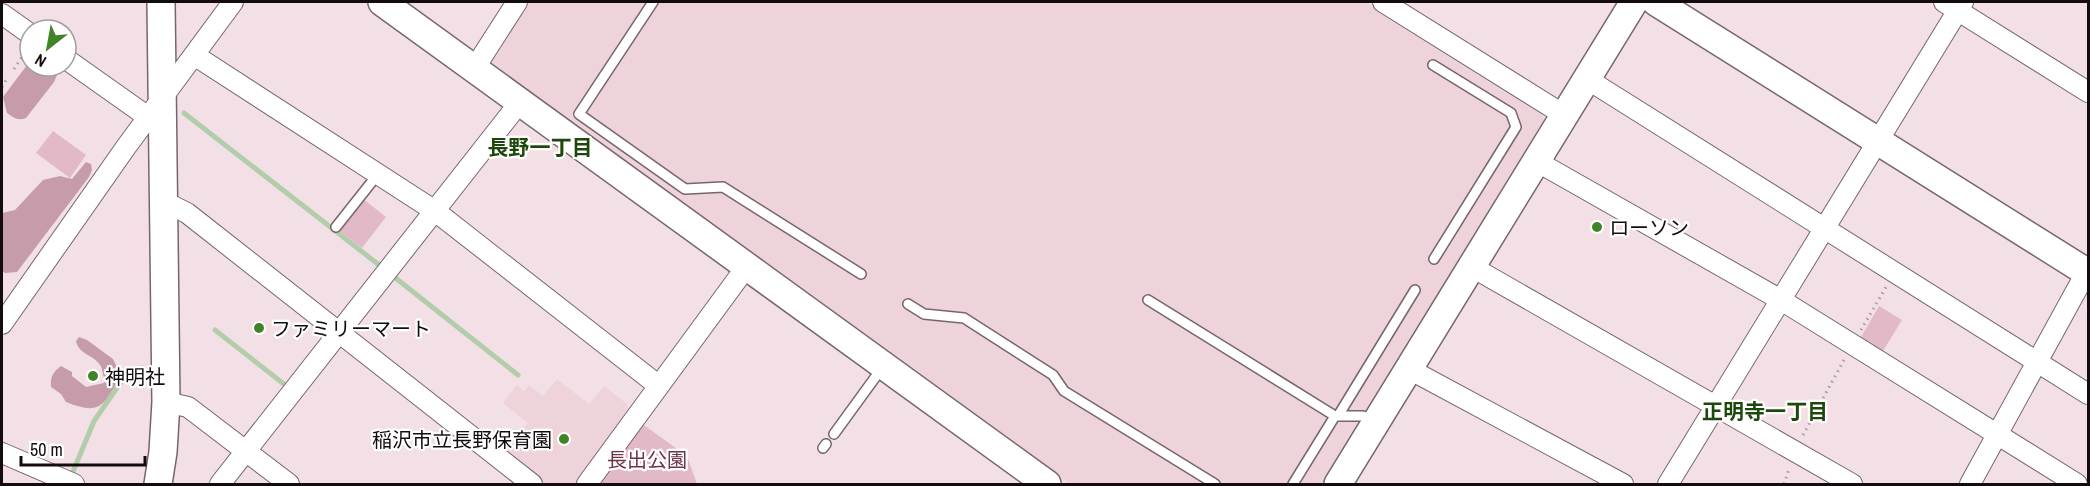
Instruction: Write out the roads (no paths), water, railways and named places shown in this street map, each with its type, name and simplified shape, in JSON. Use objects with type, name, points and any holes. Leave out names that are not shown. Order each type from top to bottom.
[{"type":"street","points":[[158,484],[163,452],[166,402],[163,201],[155,108],[161,2]]},
{"type":"street","points":[[2,324],[233,2]]},
{"type":"street","points":[[382,2],[1047,484]]},
{"type":"street","points":[[474,69],[517,2]]},
{"type":"street","points":[[1383,2],[1564,115]]},
{"type":"street","points":[[1342,483],[1409,369],[1634,2]]},
{"type":"street","points":[[1656,2],[2088,272],[1970,484]]},
{"type":"street","points":[[1668,484],[1878,141],[1955,4],[2088,92]]},
{"type":"street","points":[[2,14],[18,25]]},
{"type":"street","points":[[194,55],[435,211],[659,386]]},
{"type":"street","points":[[78,66],[155,108]]},
{"type":"street","points":[[1587,79],[2088,394]]},
{"type":"street","points":[[220,484],[520,102]]},
{"type":"street","points":[[1536,161],[1781,300],[2077,484]]},
{"type":"street","points":[[163,201],[187,213],[532,484]]},
{"type":"street","points":[[587,484],[747,266]]},
{"type":"street","points":[[1472,267],[1852,484]]},
{"type":"street","points":[[1409,369],[1623,484]]},
{"type":"street","points":[[166,402],[188,407],[289,484]]},
{"type":"street","points":[[2,453],[74,484]]},
{"type":"lane","points":[[653,2],[579,114],[685,189],[723,186],[861,274]]},
{"type":"lane","points":[[1433,66],[1511,113],[1516,127],[1434,259]]},
{"type":"lane","points":[[336,227],[378,174]]},
{"type":"lane","points":[[1293,484],[1415,290]]},
{"type":"lane","points":[[1148,300],[1336,416],[1363,416],[1376,424]]},
{"type":"lane","points":[[908,304],[924,314],[964,318],[1053,375],[1064,391],[1215,484]]},
{"type":"lane","points":[[834,434],[883,366]]},
{"type":"waterway","points":[[184,113],[383,268]]},
{"type":"waterway","points":[[393,276],[518,375]]},
{"type":"waterway","points":[[215,330],[289,388]]},
{"type":"waterway","points":[[72,474],[94,421],[130,369],[143,368]]},
{"type":"place","name":"ローソン","points":[[1597,227]]},
{"type":"place","name":"ファミリーマート","points":[[259,328]]},
{"type":"place","name":"神明社","points":[[93,376]]},
{"type":"place","name":"稲沢市立長野保育園","points":[[564,439]]},
{"type":"district","name":"長野一丁目","points":[[540,147]]},
{"type":"district","name":"正明寺一丁目","points":[[1765,411]]},
{"type":"park label","name":"長出公園","points":[[647,459]]}]
